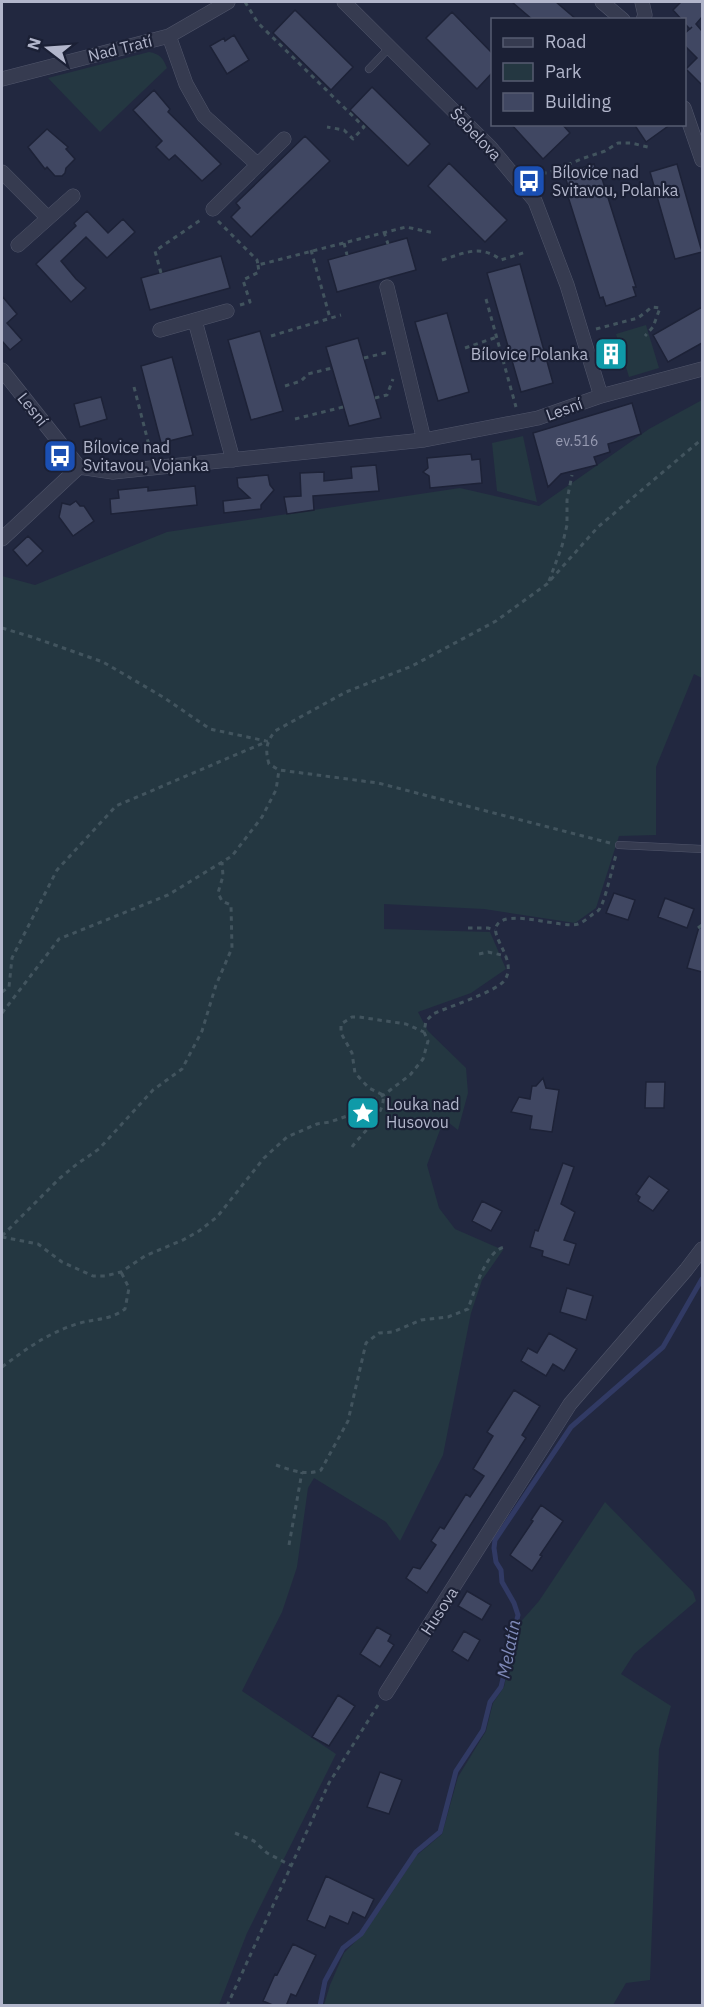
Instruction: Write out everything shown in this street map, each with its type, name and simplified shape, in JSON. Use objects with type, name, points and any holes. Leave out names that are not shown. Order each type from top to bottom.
[{"type":"street","name":"Nad Tratí","points":[[2,79],[169,36],[228,2]]},
{"type":"street","name":"Šebelova","points":[[344,2],[490,147],[535,201],[567,285],[601,396]]},
{"type":"street","points":[[602,2],[621,18]]},
{"type":"street","points":[[642,2],[643,18]]},
{"type":"street","name":"Nad Tratí","points":[[169,36],[186,84],[204,116],[258,165]]},
{"type":"street","points":[[696,120],[702,160]]},
{"type":"street","points":[[211,211],[284,139]]},
{"type":"street","points":[[2,172],[48,218]]},
{"type":"street","points":[[18,245],[73,196]]},
{"type":"street","points":[[387,287],[424,440]]},
{"type":"street","points":[[160,330],[227,311]]},
{"type":"street","points":[[195,321],[233,460]]},
{"type":"street","name":"Lesní","points":[[2,370],[79,467],[113,472],[424,440],[538,418],[601,396],[702,369]]},
{"type":"street","points":[[2,539],[79,467]]},
{"type":"street","name":"Husova","points":[[386,1693],[570,1404],[702,1249]]},
{"type":"lane","points":[[369,69],[390,47]]},
{"type":"lane","points":[[619,845],[702,849]]},
{"type":"path","points":[[245,2],[261,26],[364,127],[353,139],[344,130],[327,127]]},
{"type":"path","points":[[533,173],[548,173],[605,151],[618,143],[632,143],[652,148]]},
{"type":"path","points":[[161,273],[155,251],[198,223],[211,211],[257,260],[258,265],[259,272],[243,280],[250,302],[227,311]]},
{"type":"path","points":[[258,265],[406,226],[434,233]]},
{"type":"path","points":[[384,232],[388,243]]},
{"type":"path","points":[[344,243],[346,255]]},
{"type":"path","points":[[311,250],[331,318]]},
{"type":"path","points":[[442,260],[478,250],[492,253],[501,260],[526,252]]},
{"type":"path","points":[[486,298],[517,411]]},
{"type":"path","points":[[591,331],[638,318],[652,307],[660,308],[653,327],[645,336]]},
{"type":"path","points":[[271,336],[341,315]]},
{"type":"path","points":[[465,348],[497,337]]},
{"type":"path","points":[[364,358],[394,351]]},
{"type":"path","points":[[285,386],[301,381],[308,374],[332,368]]},
{"type":"path","points":[[375,398],[387,395],[393,379],[401,378]]},
{"type":"path","points":[[134,387],[153,460]]},
{"type":"path","points":[[295,419],[343,407]]},
{"type":"path","points":[[2,1236],[38,1244],[62,1262],[93,1276],[121,1272],[133,1263],[183,1240],[211,1223],[264,1158],[287,1137],[317,1124],[340,1120],[383,1095],[410,1075],[420,1063],[428,1041],[424,1032],[426,1021],[433,1014],[496,988],[504,981],[508,970],[506,956],[495,930],[497,924],[502,920],[531,919],[570,925],[580,924],[600,908],[619,845],[378,783],[279,770],[269,764],[265,752],[268,741],[275,731],[346,692],[411,666],[496,621],[547,584],[598,527],[702,439]]},
{"type":"path","points":[[547,584],[562,546],[567,525],[567,500],[572,475]]},
{"type":"path","points":[[2,628],[103,662],[163,697],[210,729],[268,741]]},
{"type":"path","points":[[2,992],[9,987],[12,958],[57,870],[116,806],[268,741]]},
{"type":"path","points":[[2,1013],[59,939],[168,896],[232,856],[262,817],[276,790],[279,770]]},
{"type":"path","points":[[2,1236],[60,1178],[99,1149],[153,1090],[182,1069],[202,1031],[216,985],[232,948],[231,905],[222,901],[218,893],[223,876],[222,862]]},
{"type":"path","points":[[698,928],[702,925]]},
{"type":"path","points":[[468,928],[495,930]]},
{"type":"path","points":[[479,954],[488,952],[506,956]]},
{"type":"path","points":[[383,1095],[369,1088],[356,1073],[352,1053],[341,1033],[341,1024],[352,1017],[359,1017],[406,1024],[424,1032]]},
{"type":"path","points":[[352,1147],[379,1113],[384,1099],[383,1095]]},
{"type":"path","points":[[276,1465],[302,1472],[315,1473],[321,1470],[348,1421],[366,1343],[379,1333],[393,1332],[421,1320],[448,1317],[468,1309],[489,1260],[497,1250],[506,1247]]},
{"type":"path","points":[[2,1367],[28,1346],[53,1332],[80,1323],[100,1321],[118,1315],[126,1309],[129,1288],[121,1272]]},
{"type":"path","points":[[289,1545],[302,1472]]},
{"type":"path","points":[[227,2006],[329,1783],[386,1693]]},
{"type":"path","points":[[235,1833],[254,1841],[267,1853],[290,1865]]},
{"type":"green space","points":[[149,52],[161,57],[167,68],[100,132],[48,78]]},
{"type":"green space","points":[[646,325],[659,368],[629,377],[616,334]]},
{"type":"green space","points":[[702,400],[702,678],[694,674],[656,767],[656,835],[619,836],[596,908],[575,923],[484,909],[384,904],[384,929],[490,932],[506,969],[471,993],[418,1012],[428,1031],[466,1068],[468,1093],[458,1130],[444,1119],[427,1165],[439,1208],[455,1229],[503,1250],[482,1280],[471,1313],[443,1455],[400,1541],[386,1522],[314,1478],[308,1488],[297,1567],[282,1612],[242,1691],[336,1754],[247,1933],[219,2005],[2,2005],[2,576],[35,585],[167,532],[460,488],[539,506],[649,429]]},
{"type":"green space","points":[[523,436],[537,502],[497,491],[492,443]]},
{"type":"green space","points":[[605,1502],[693,1592],[696,1601],[634,1654],[621,1674],[671,1706],[659,1749],[650,1980],[626,1983],[613,2005],[324,2005],[344,1953],[365,1932],[416,1856],[442,1834],[458,1777],[486,1731],[493,1703],[504,1687],[517,1626],[539,1601]]},
{"type":"building","points":[[512,2],[556,2],[575,18],[531,18]]},
{"type":"building","points":[[681,2],[702,2],[702,17],[696,24],[702,31],[702,85],[686,69],[697,58],[686,47],[686,32],[690,29],[686,25],[686,18],[680,18],[673,10]]},
{"type":"building","points":[[295,10],[353,67],[331,90],[273,33]]},
{"type":"building","points":[[452,12],[491,52],[491,74],[477,89],[426,38]]},
{"type":"building","points":[[234,35],[249,60],[227,74],[210,46]]},
{"type":"building","points":[[372,87],[430,144],[408,166],[350,110]]},
{"type":"building","points":[[154,90],[170,109],[168,112],[221,164],[202,181],[175,155],[169,160],[156,147],[162,141],[133,110]]},
{"type":"building","points":[[513,126],[564,126],[570,133],[543,159]]},
{"type":"building","points":[[635,126],[668,126],[646,142]]},
{"type":"building","points":[[47,129],[68,147],[66,149],[75,159],[62,176],[55,176],[47,167],[45,169],[28,147]]},
{"type":"building","points":[[305,136],[330,161],[251,237],[231,217],[240,208],[236,203]]},
{"type":"building","points":[[449,163],[507,220],[485,242],[428,186]]},
{"type":"building","points":[[594,164],[597,173],[600,172],[636,287],[633,287],[636,296],[606,306],[603,297],[600,298],[565,187],[568,186],[564,173]]},
{"type":"building","points":[[677,164],[702,252],[675,259],[650,172]]},
{"type":"building","points":[[87,211],[108,233],[123,219],[135,232],[107,258],[86,237],[61,261],[86,288],[71,302],[36,264],[76,226],[74,223]]},
{"type":"building","points":[[407,238],[416,270],[337,292],[328,260]]},
{"type":"building","points":[[221,256],[230,288],[150,310],[141,278]]},
{"type":"building","points":[[520,264],[553,383],[521,392],[487,273]]},
{"type":"building","points":[[2,296],[17,314],[7,323],[22,340],[10,350],[2,341]]},
{"type":"building","points":[[702,307],[702,343],[668,362],[653,335]]},
{"type":"building","points":[[447,313],[469,392],[438,401],[415,322]]},
{"type":"building","points":[[260,331],[283,411],[251,420],[228,340]]},
{"type":"building","points":[[358,338],[381,418],[349,426],[326,347]]},
{"type":"building","name":"Bílovice Polanka","points":[[614,340],[622,364],[608,368],[601,344]]},
{"type":"building","points":[[172,357],[193,435],[161,443],[141,366]]},
{"type":"building","points":[[101,397],[107,419],[80,427],[74,404]]},
{"type":"building","points":[[632,403],[641,434],[608,444],[610,452],[594,457],[597,465],[561,474],[548,487],[533,433]]},
{"type":"building","points":[[471,454],[472,460],[480,459],[482,483],[430,488],[429,476],[423,472],[428,468],[427,458]]},
{"type":"building","points":[[376,465],[379,491],[313,496],[314,510],[287,514],[284,497],[301,496],[300,473],[324,472],[324,481],[352,478],[351,467]]},
{"type":"building","points":[[268,475],[270,485],[274,490],[261,505],[261,509],[224,513],[223,501],[250,498],[238,487],[237,478]]},
{"type":"building","points":[[195,486],[197,505],[111,514],[110,499],[119,498],[118,490],[148,487],[148,491]]},
{"type":"building","points":[[76,501],[80,506],[84,506],[94,521],[73,536],[59,517],[62,503],[70,505]]},
{"type":"building","points":[[28,536],[43,551],[27,566],[13,550]]},
{"type":"building","points":[[614,893],[635,900],[628,920],[606,913]]},
{"type":"building","points":[[665,898],[694,909],[687,928],[658,917]]},
{"type":"building","points":[[699,927],[702,928],[702,972],[687,968]]},
{"type":"building","points":[[543,1078],[546,1088],[559,1090],[552,1132],[530,1129],[532,1116],[511,1112],[519,1097],[530,1099],[532,1086],[536,1086]]},
{"type":"building","points":[[646,1082],[665,1082],[664,1108],[645,1108]]},
{"type":"building","points":[[563,1163],[574,1167],[561,1204],[575,1212],[564,1240],[576,1244],[569,1265],[542,1256],[543,1251],[530,1247]]},
{"type":"building","points":[[649,1176],[669,1190],[653,1211],[638,1201],[640,1197],[636,1194]]},
{"type":"building","points":[[482,1201],[502,1211],[491,1231],[472,1221]]},
{"type":"building","points":[[567,1288],[593,1296],[586,1320],[560,1312]]},
{"type":"building","points":[[549,1333],[577,1349],[564,1371],[553,1364],[546,1376],[521,1361],[528,1348],[537,1353]]},
{"type":"building","points":[[514,1390],[540,1406],[522,1435],[526,1438],[427,1593],[406,1578],[413,1567],[420,1569],[436,1545],[431,1541],[440,1527],[444,1529],[466,1494],[470,1497],[484,1476],[473,1469],[493,1436],[487,1432]]},
{"type":"building","points":[[541,1505],[563,1521],[532,1571],[510,1555]]},
{"type":"building","points":[[467,1591],[491,1605],[482,1620],[458,1606]]},
{"type":"building","points":[[377,1627],[391,1635],[388,1641],[394,1645],[380,1667],[360,1654]]},
{"type":"building","points":[[464,1631],[480,1640],[468,1661],[452,1651]]},
{"type":"building","points":[[338,1695],[355,1706],[329,1746],[312,1737]]},
{"type":"building","points":[[380,1772],[402,1780],[389,1814],[367,1807]]},
{"type":"building","points":[[326,1876],[374,1899],[365,1918],[353,1912],[348,1924],[330,1916],[325,1928],[307,1920]]},
{"type":"building","points":[[293,1944],[316,1955],[296,1996],[291,1994],[286,2006],[275,2006],[263,2001],[275,1974],[277,1975]]},
{"type":"waterway","name":"Melatín","points":[[320,2006],[325,1981],[343,1948],[361,1934],[416,1852],[440,1832],[456,1771],[483,1730],[490,1702],[501,1687],[518,1615],[502,1582],[501,1570],[496,1562],[495,1540],[571,1427],[663,1347],[702,1279]]},
{"type":"place","name":"Bílovice nad Svitavou, Polanka","points":[[529,181]]},
{"type":"place","name":"Bílovice Polanka","points":[[611,354]]},
{"type":"place","name":"Bílovice nad Svitavou, Vojanka","points":[[60,456]]},
{"type":"place","name":"Louka nad Husovou","points":[[363,1113]]}]
